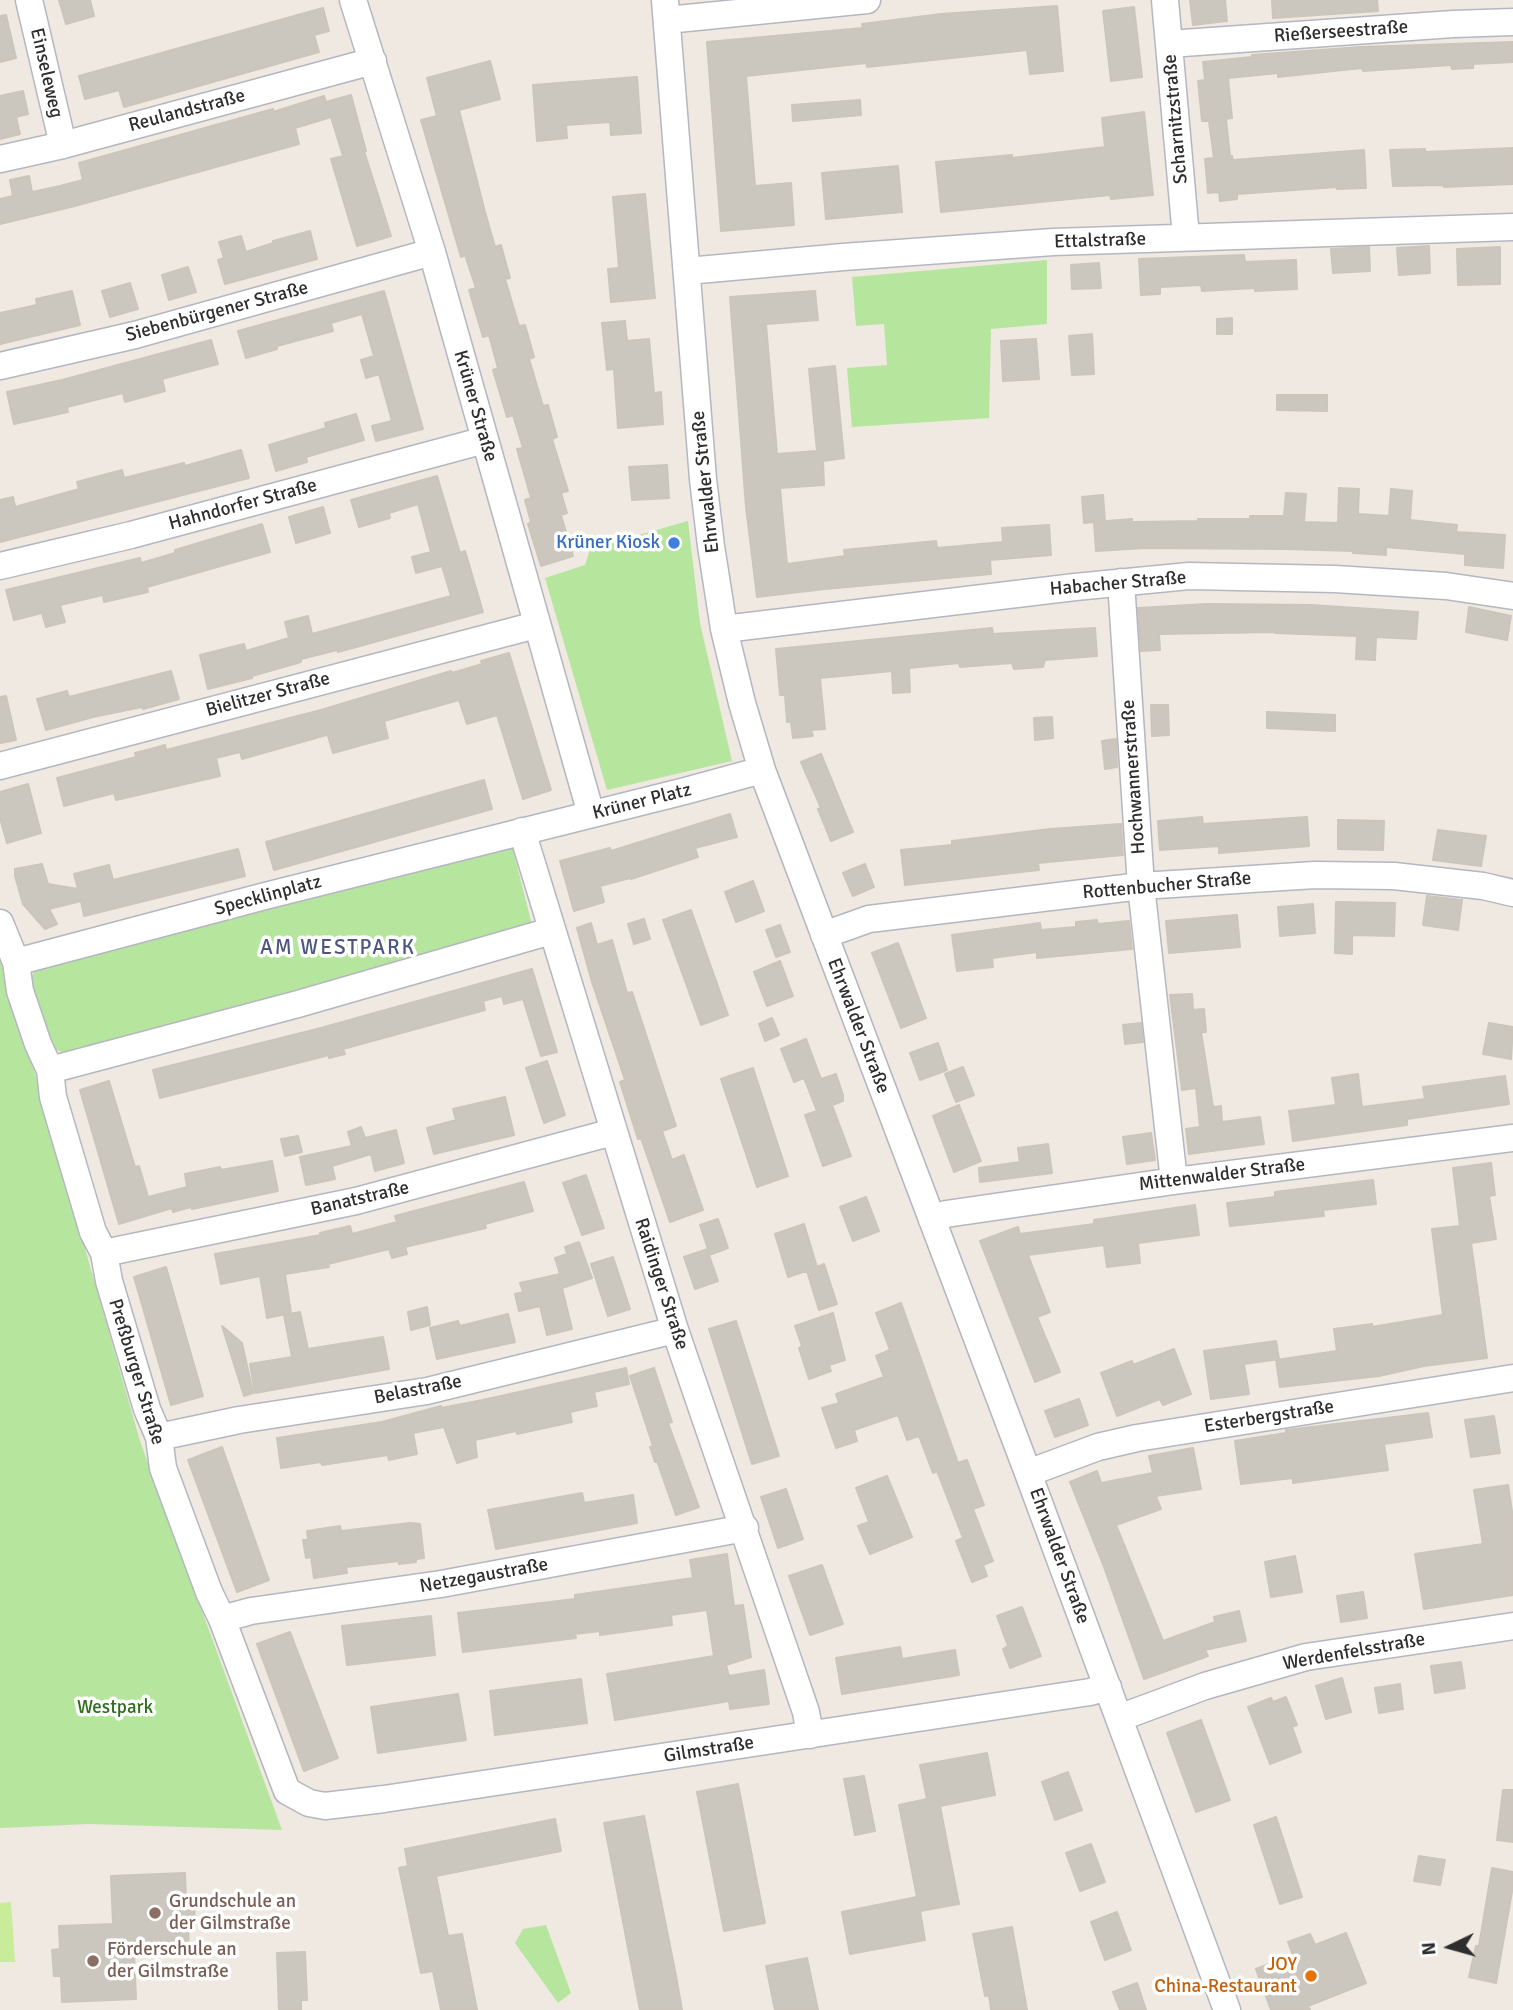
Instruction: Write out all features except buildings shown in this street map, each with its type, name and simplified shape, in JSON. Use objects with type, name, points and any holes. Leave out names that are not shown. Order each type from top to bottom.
[{"type":"street","name":"Einseleweg","points":[[29,0],[63,145]]},
{"type":"street","name":"Krüner Straße","points":[[353,0],[432,252],[591,814]]},
{"type":"street","points":[[666,10],[867,0]]},
{"type":"street","name":"Scharnitzstraße","points":[[1165,0],[1186,237]]},
{"type":"street","name":"Ehrwalder Straße","points":[[666,10],[703,479],[724,629],[742,703],[762,770],[1028,1473],[1227,2010]]},
{"type":"street","name":"Rießerseestraße","points":[[1169,44],[1452,12],[1513,22]]},
{"type":"street","name":"Reulandstraße","points":[[0,159],[63,145],[373,61]]},
{"type":"street","name":"Ettalstraße","points":[[688,271],[945,250],[1186,237],[1513,227]]},
{"type":"street","name":"Siebenbürgener Straße","points":[[0,366],[135,335],[432,252]]},
{"type":"street","name":"Hahndorfer Straße","points":[[0,566],[131,536],[485,440]]},
{"type":"street","name":"Habacher Straße","points":[[724,629],[1189,576],[1335,579],[1446,586],[1513,596]]},
{"type":"street","name":"Hochwannerstraße","points":[[1121,582],[1142,886],[1174,1181]]},
{"type":"street","name":"Bielitzer Straße","points":[[0,766],[536,625]]},
{"type":"street","name":"Krüner Platz","points":[[522,831],[762,770]]},
{"type":"street","name":"Raidinger Straße","points":[[522,831],[675,1330],[745,1528],[806,1712],[810,1735]]},
{"type":"street","name":"Specklinplatz","points":[[16,962],[522,831]]},
{"type":"street","name":"Rottenbucher Straße","points":[[824,935],[869,919],[1142,886],[1315,875],[1394,876],[1483,886],[1513,893]]},
{"type":"street","name":"Preßburger Straße","points":[[0,923],[16,962],[20,991],[38,1044],[50,1070],[53,1097],[93,1231],[104,1254],[109,1281],[147,1409],[159,1437],[163,1468],[287,1791],[309,1803]]},
{"type":"street","points":[[50,1070],[298,1004],[551,931]]},
{"type":"street","name":"Banatstraße","points":[[104,1254],[356,1201],[613,1132]]},
{"type":"street","name":"Mittenwalder Straße","points":[[932,1220],[946,1214],[1174,1181],[1513,1138]]},
{"type":"street","name":"Belastraße","points":[[159,1437],[239,1420],[427,1391],[675,1330]]},
{"type":"street","name":"Esterbergstraße","points":[[1028,1473],[1098,1447],[1137,1438],[1513,1378]]},
{"type":"street","name":"Netzegaustraße","points":[[222,1619],[251,1611],[508,1573],[745,1528]]},
{"type":"street","name":"Werdenfelsstraße","points":[[1119,1718],[1205,1686],[1306,1657],[1513,1626]]},
{"type":"street","name":"Gilmstraße","points":[[309,1803],[325,1806],[384,1799],[1090,1692],[1108,1687]]},
{"type":"green space","points":[[1047,260],[1047,324],[991,329],[989,418],[852,427],[847,368],[887,365],[884,324],[856,326],[852,277]]},
{"type":"green space","points":[[688,521],[700,623],[732,761],[607,790],[545,578],[585,565],[590,549]]},
{"type":"green space","points":[[511,842],[533,929],[67,1054],[52,1048],[29,989],[34,971],[39,967]]},
{"type":"green space","name":"Westpark","points":[[0,951],[140,1441],[282,1830],[89,1824],[0,1828]]},
{"type":"green space","points":[[11,1902],[15,1962],[0,1962],[0,1903]]},
{"type":"green space","points":[[546,1925],[571,1993],[558,2003],[515,1943],[523,1929]]},
{"type":"place","name":"Krüner Kiosk","points":[[674,543]]},
{"type":"place","name":"Grundschule an der Gilmstraße","points":[[155,1913]]},
{"type":"place","name":"Förderschule an der Gilmstraße","points":[[93,1961]]},
{"type":"place","name":"JOY China-Restaurant","points":[[1311,1976]]},
{"type":"district","name":"AM WESTPARK","points":[[338,948]]}]
